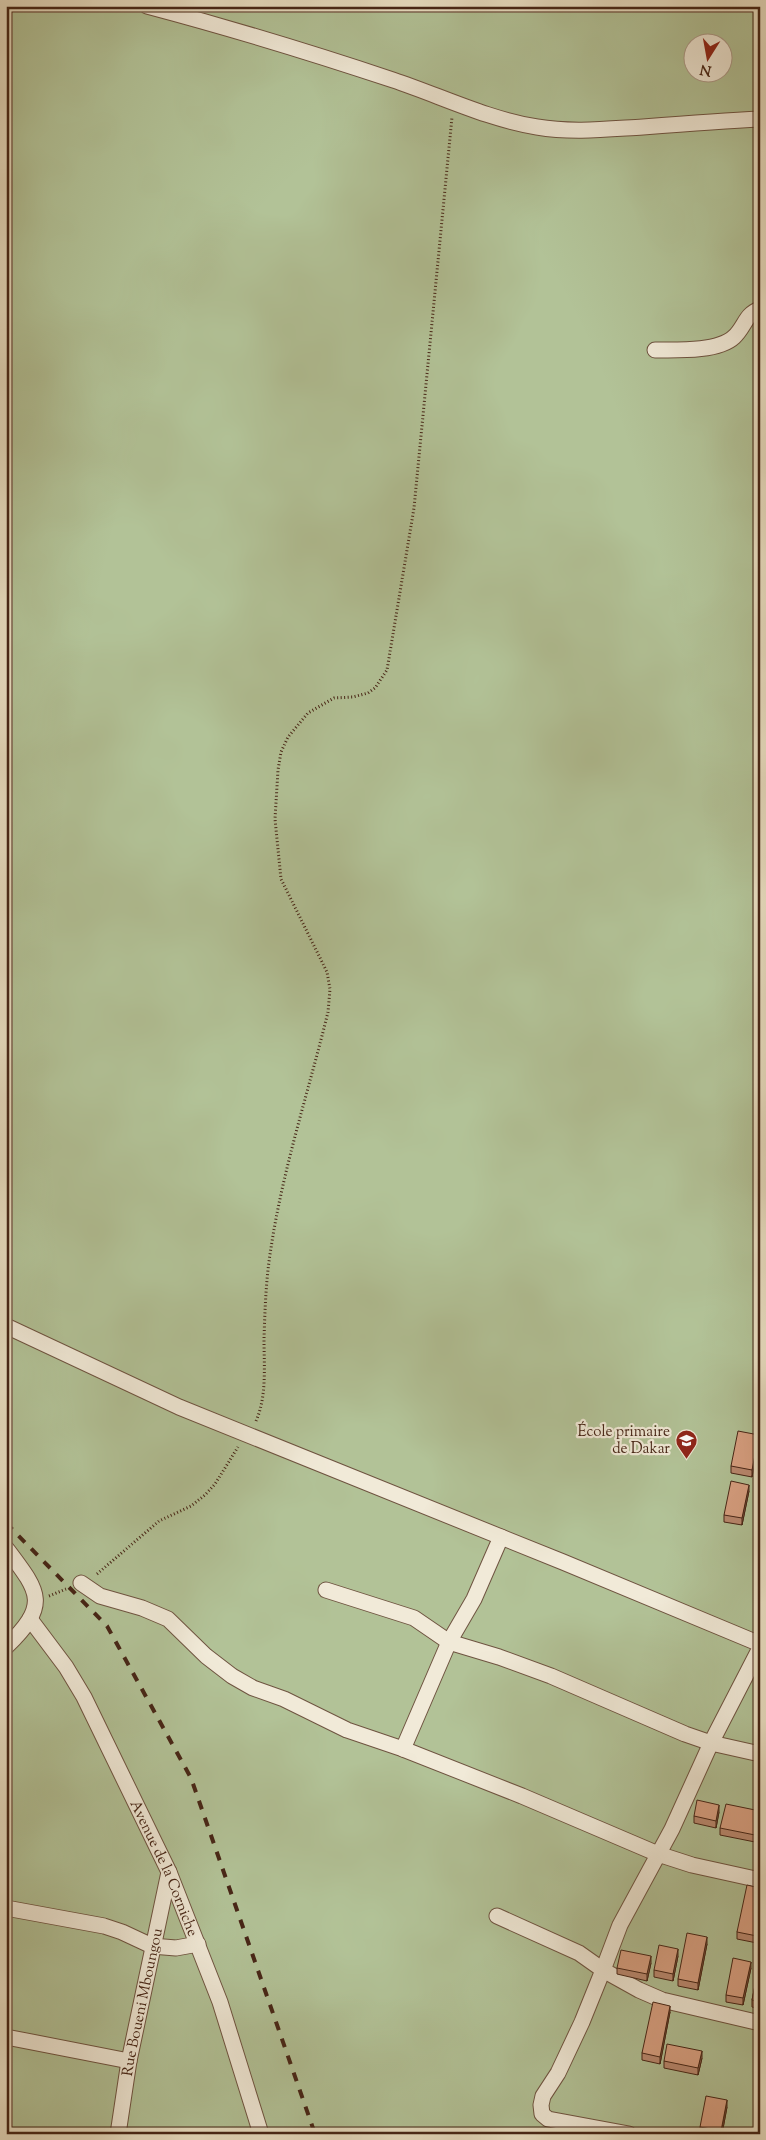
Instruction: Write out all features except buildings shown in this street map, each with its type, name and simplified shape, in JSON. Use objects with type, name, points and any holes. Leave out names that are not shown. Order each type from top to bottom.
[{"type":"street","points":[[147,6],[273,41],[509,121],[538,127],[568,130],[760,119]]},
{"type":"street","points":[[655,350],[682,350],[716,346],[735,336],[750,313],[760,309]]},
{"type":"street","points":[[6,1326],[179,1407],[760,1644]]},
{"type":"street","points":[[404,1749],[449,1642],[474,1599],[501,1537]]},
{"type":"street","points":[[6,1548],[34,1587],[37,1601],[26,1626],[6,1647]]},
{"type":"street","points":[[81,1583],[100,1596],[142,1608],[168,1619],[206,1656],[232,1676],[253,1688],[284,1700],[347,1730],[404,1749],[522,1796],[658,1854],[692,1865],[760,1880]]},
{"type":"street","points":[[326,1590],[414,1618],[449,1642],[499,1657],[551,1676],[685,1734],[711,1743],[760,1754]]},
{"type":"street","name":"Avenue de la Corniche","points":[[30,1619],[66,1667],[84,1697],[168,1872],[220,2002],[261,2134]]},
{"type":"street","points":[[624,2133],[548,2119],[542,2114],[540,2105],[542,2096],[558,2073],[582,2022],[620,1925],[658,1854],[711,1743],[760,1648]]},
{"type":"street","name":"Rue Boueni Mboungou","points":[[118,2134],[129,2061],[168,1872]]},
{"type":"street","points":[[6,1908],[104,1926],[152,1946],[176,1948],[198,1944]]},
{"type":"street","points":[[497,1916],[579,1953],[603,1970],[639,1990],[662,2000],[760,2023]]},
{"type":"street","points":[[6,2037],[129,2061]]},
{"type":"path","points":[[37,1601],[95,1576],[159,1521],[191,1506],[205,1495],[215,1484],[255,1423],[260,1412],[263,1394],[266,1288],[277,1212],[328,1012],[330,989],[327,972],[281,879],[275,819],[278,770],[281,752],[288,737],[308,713],[334,698],[353,697],[368,693],[375,688],[387,670],[414,508],[453,101]]},
{"type":"green space","points":[[6,6],[760,6],[760,2134],[6,2134]]},
{"type":"railway","points":[[6,1523],[107,1626],[191,1778],[315,2134]]},
{"type":"place","name":"École primaire de Dakar","points":[[686,1459]]}]
